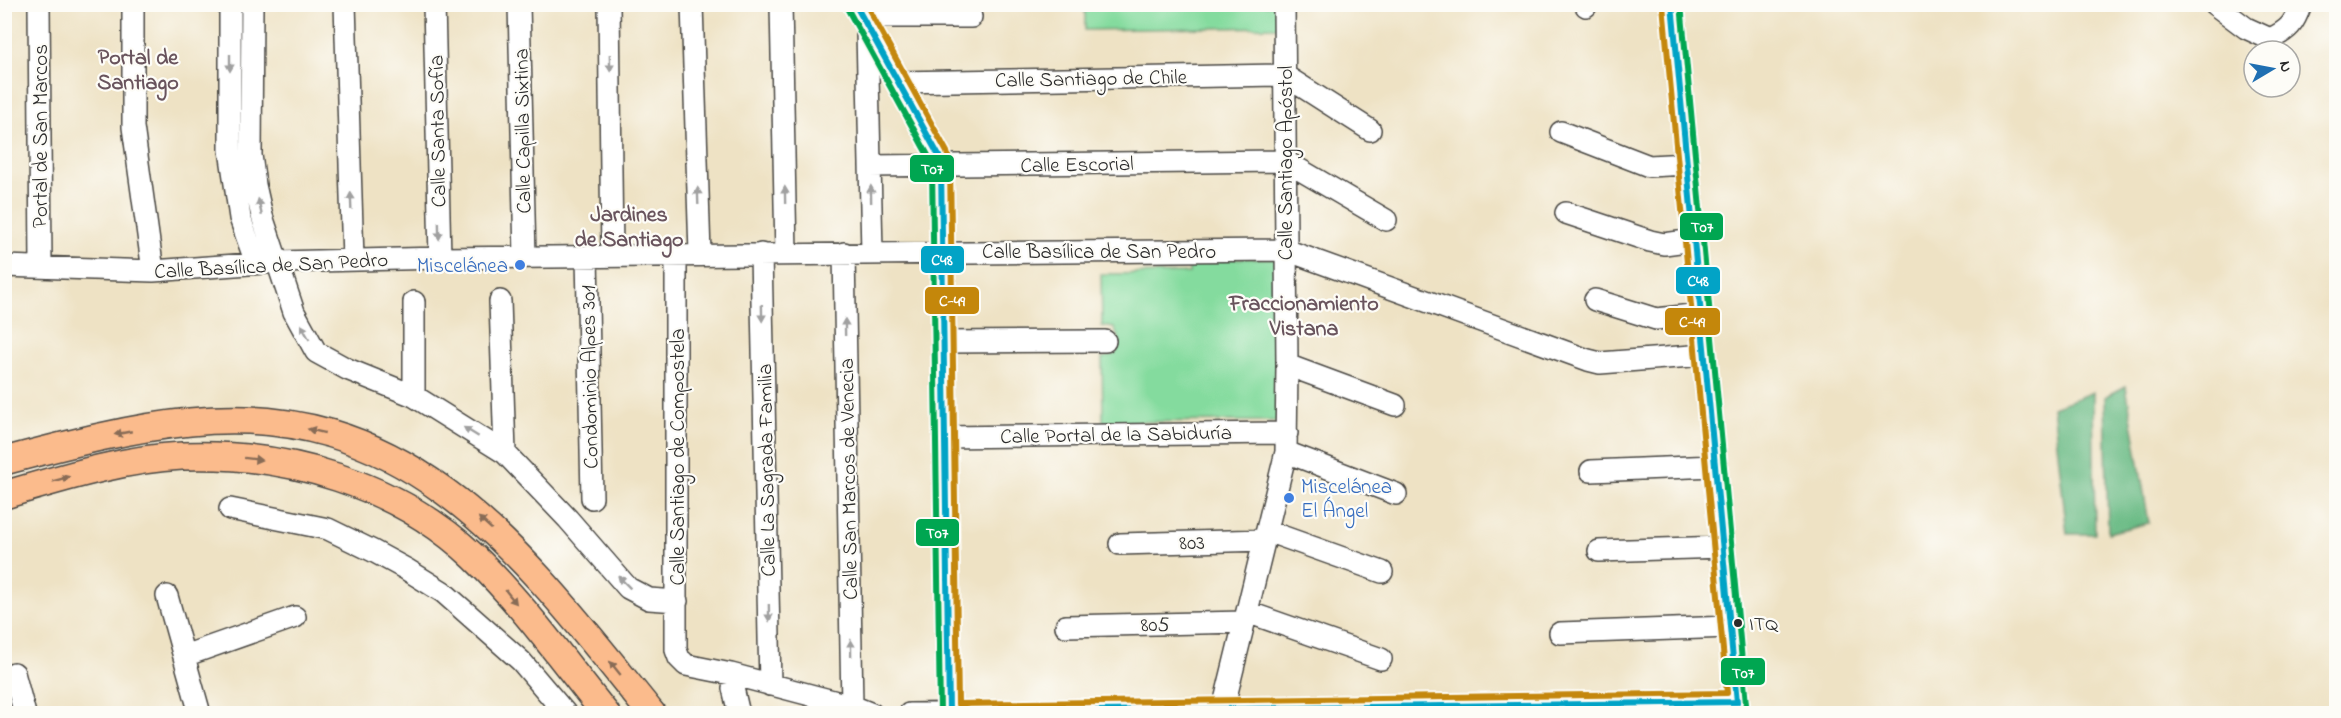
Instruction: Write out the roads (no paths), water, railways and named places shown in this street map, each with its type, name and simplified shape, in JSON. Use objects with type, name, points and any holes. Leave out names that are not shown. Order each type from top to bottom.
[{"type":"main road","points":[[4,461],[65,445],[191,421],[250,420],[288,424],[350,440],[423,475],[454,497],[516,551],[550,588],[652,714]]},
{"type":"main road","points":[[4,495],[76,474],[180,456],[233,456],[270,461],[331,475],[368,489],[407,508],[447,533],[501,584],[606,714]]},
{"type":"street","name":"Portal de San Marcos","points":[[39,4],[41,267]]},
{"type":"street","points":[[133,4],[133,127],[153,271]]},
{"type":"street","points":[[230,4],[230,150],[240,218],[316,352],[347,369],[414,396],[505,453],[568,519],[628,588],[649,599],[677,601]]},
{"type":"street","points":[[252,4],[251,155],[266,263]]},
{"type":"street","points":[[345,4],[353,260]]},
{"type":"street","name":"Calle Santa Sofía","points":[[434,4],[440,258]]},
{"type":"street","name":"Calle Capilla Sixtina","points":[[519,4],[525,257]]},
{"type":"street","points":[[609,4],[612,256]]},
{"type":"street","points":[[692,4],[700,254]]},
{"type":"street","points":[[781,4],[786,254]]},
{"type":"street","name":"Calle Santiago Apóstol","points":[[1223,709],[1266,535],[1286,442],[1284,4]]},
{"type":"street","points":[[909,714],[1223,709],[1738,708],[1672,4]]},
{"type":"street","points":[[2214,4],[2246,28],[2270,39],[2295,22],[2301,4]]},
{"type":"street","points":[[862,16],[972,17]]},
{"type":"street","points":[[862,16],[939,156],[941,166],[949,713]]},
{"type":"street","points":[[862,16],[872,253]]},
{"type":"street","points":[[1284,75],[1370,130]]},
{"type":"street","name":"Calle Santiago de Chile","points":[[897,82],[1284,75]]},
{"type":"street","points":[[1561,132],[1649,166],[1686,164]]},
{"type":"street","points":[[1285,161],[1386,219]]},
{"type":"street","name":"Calle Escorial","points":[[870,166],[1285,161]]},
{"type":"street","points":[[1566,213],[1664,244],[1694,240]]},
{"type":"street","name":"Calle Basílica de San Pedro","points":[[4,266],[153,271],[266,263],[440,258],[1286,250],[1588,360],[1600,363],[1705,355]]},
{"type":"street","name":"Calle San Marcos de Venecia","points":[[844,253],[852,706]]},
{"type":"street","name":"Calle La Sagrada Familia","points":[[761,254],[770,685]]},
{"type":"street","name":"Calle Santiago de Compostela","points":[[676,255],[676,650],[679,658],[686,665],[770,685]]},
{"type":"street","name":"Condominio Alpes 301","points":[[587,256],[592,498]]},
{"type":"street","points":[[1595,300],[1656,319],[1701,314]]},
{"type":"street","points":[[414,302],[414,396]]},
{"type":"street","points":[[500,302],[505,453]]},
{"type":"street","points":[[944,342],[1105,341]]},
{"type":"street","points":[[1287,365],[1395,405]]},
{"type":"street","name":"Calle Portal de la Sabiduría","points":[[945,436],[1286,442]]},
{"type":"street","points":[[1286,442],[1396,494]]},
{"type":"street","points":[[1591,471],[1715,466]]},
{"type":"street","points":[[230,509],[327,529],[374,550],[416,575],[443,592],[521,661],[566,714]]},
{"type":"street","points":[[1266,535],[1382,572]]},
{"type":"street","name":"803","points":[[1120,544],[1266,535]]},
{"type":"street","points":[[1599,551],[1723,547]]},
{"type":"street","points":[[167,596],[200,714]]},
{"type":"street","points":[[184,656],[295,617]]},
{"type":"street","points":[[1246,617],[1381,659]]},
{"type":"street","name":"805","points":[[1066,626],[1246,617]]},
{"type":"street","points":[[1560,633],[1730,627]]},
{"type":"street","points":[[14,673],[25,714]]},
{"type":"street","points":[[770,685],[852,706],[872,714]]},
{"type":"street","points":[[733,688],[739,714]]},
{"type":"place","name":"Miscelánea","points":[[520,265]]},
{"type":"place","name":"Miscelánea El Ángel","points":[[1289,498]]},
{"type":"place","name":"ITQ","points":[[1738,623]]},
{"type":"district","name":"Portal de Santiago","points":[[138,68]]},
{"type":"district","name":"Jardines de Santiago","points":[[629,226]]},
{"type":"district","name":"Fraccionamiento Vistana","points":[[1304,314]]}]
